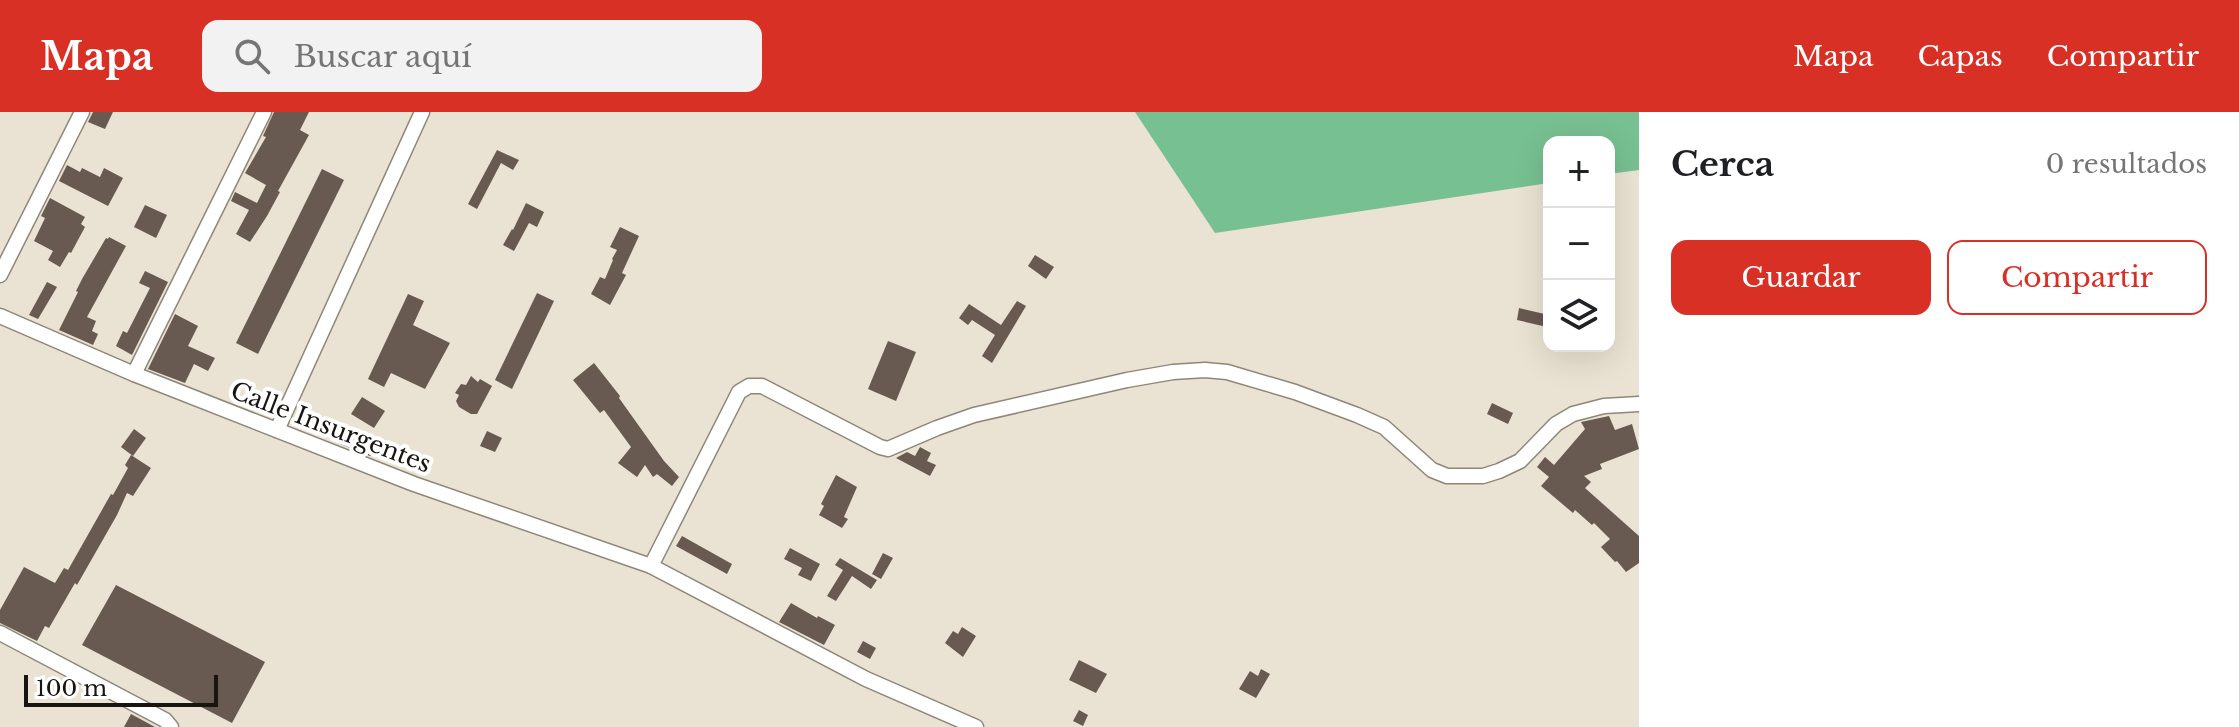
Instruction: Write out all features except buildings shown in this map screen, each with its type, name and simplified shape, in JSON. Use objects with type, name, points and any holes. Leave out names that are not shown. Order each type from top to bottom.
[{"type":"street","points":[[0,275],[82,112]]},
{"type":"street","points":[[134,374],[264,112]]},
{"type":"street","points":[[277,430],[422,112]]},
{"type":"street","name":"Calle Insurgentes","points":[[0,316],[134,374],[414,484],[651,566],[866,679],[976,727]]},
{"type":"street","points":[[651,566],[739,392],[749,386],[762,386],[888,449],[974,415],[1127,380],[1173,372],[1227,372],[1295,392],[1384,427],[1432,470],[1447,476],[1462,477],[1483,476],[1520,461],[1556,424],[1573,414],[1604,406],[1639,404]]},
{"type":"street","points":[[0,633],[168,724]]},
{"type":"green space","points":[[1135,112],[1639,112],[1639,170],[1615,173],[1615,136],[1543,136],[1543,184],[1215,233]]}]
